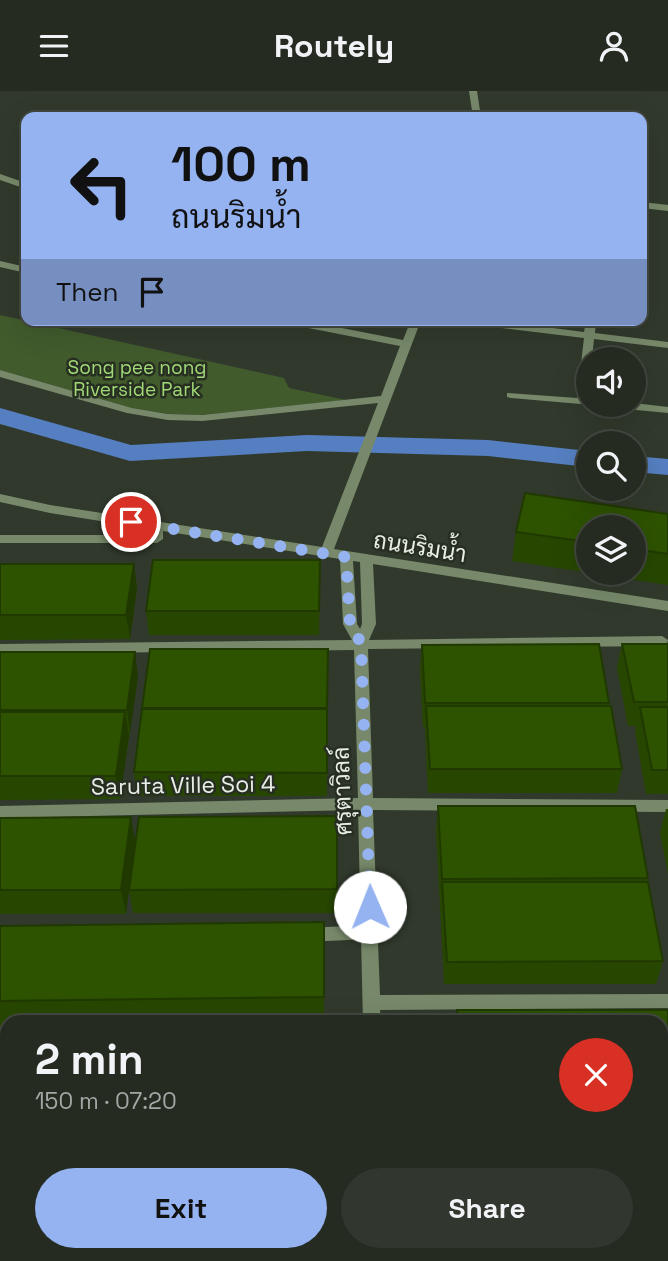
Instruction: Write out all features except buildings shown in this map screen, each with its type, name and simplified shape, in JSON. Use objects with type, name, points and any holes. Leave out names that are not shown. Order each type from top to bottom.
[{"type":"street","points":[[473,91],[476,112]]},
{"type":"street","points":[[0,177],[21,184]]},
{"type":"street","points":[[647,206],[668,208]]},
{"type":"street","points":[[0,264],[21,269]]},
{"type":"street","points":[[314,326],[406,344]]},
{"type":"street","points":[[326,553],[414,326]]},
{"type":"street","points":[[506,326],[668,345]]},
{"type":"street","points":[[588,347],[590,326]]},
{"type":"street","points":[[0,373],[131,411],[168,417],[202,418],[386,400]]},
{"type":"street","points":[[511,395],[576,401]]},
{"type":"street","points":[[646,409],[668,411]]},
{"type":"street","name":"ถนนริมน้ำ","points":[[0,498],[50,509],[346,557],[668,606]]},
{"type":"street","points":[[0,539],[157,539],[158,526]]},
{"type":"street","name":"ศรุตาวิลล์","points":[[346,557],[350,624],[361,643]]},
{"type":"street","name":"ศรุตาวิลล์","points":[[366,560],[369,624],[361,643],[372,1015]]},
{"type":"street","points":[[0,649],[662,641]]},
{"type":"street","name":"Saruta Ville Soi 4","points":[[0,812],[367,804],[668,806]]},
{"type":"street","points":[[288,935],[370,932]]},
{"type":"street","points":[[371,1003],[668,1001]]},
{"type":"green space","name":"Song pee nong Riverside Park","points":[[0,315],[21,320],[21,326],[50,326],[284,378],[289,388],[346,400],[200,415],[170,414],[132,408],[0,370]]},
{"type":"waterway","points":[[0,416],[130,453],[307,443],[488,448],[576,458]]},
{"type":"waterway","points":[[646,465],[668,467]]},
{"type":"route","points":[[131,522],[346,557],[350,624],[361,643],[370,907]]}]
